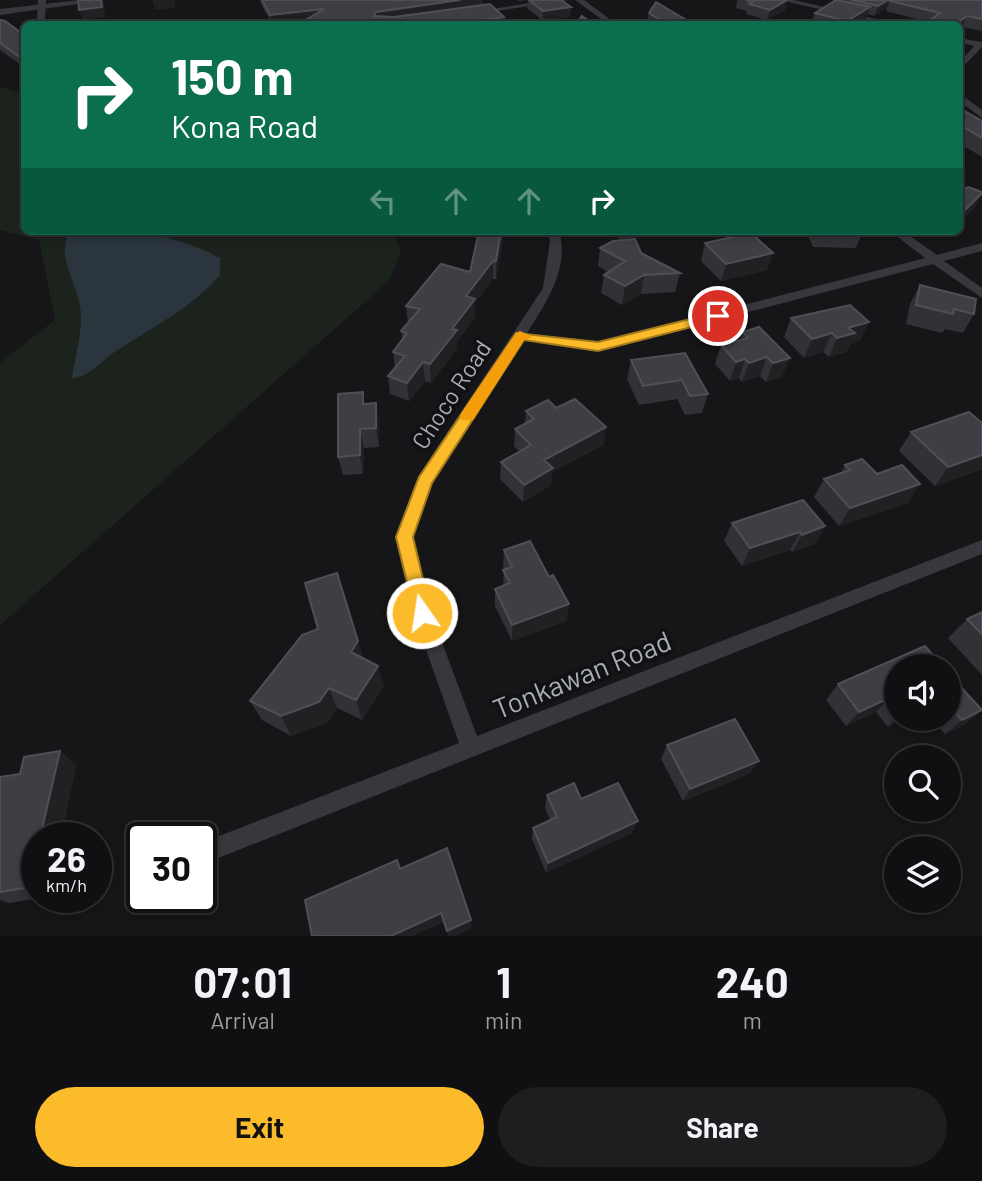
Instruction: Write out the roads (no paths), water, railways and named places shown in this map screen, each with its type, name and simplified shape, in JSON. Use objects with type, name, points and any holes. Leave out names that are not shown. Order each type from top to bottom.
[{"type":"street","points":[[0,12],[42,4],[102,0]]},
{"type":"street","points":[[473,12],[565,0]]},
{"type":"street","points":[[579,0],[608,21]]},
{"type":"street","points":[[784,0],[879,21]]},
{"type":"street","points":[[42,4],[43,21]]},
{"type":"street","points":[[963,41],[981,44]]},
{"type":"street","points":[[963,64],[981,44]]},
{"type":"street","points":[[963,99],[982,115]]},
{"type":"street","name":"Choco Road","points":[[471,749],[422,613],[404,537],[424,481],[549,288],[556,241],[554,235]]},
{"type":"street","points":[[901,235],[982,294]]},
{"type":"street","points":[[520,336],[598,347],[982,247]]},
{"type":"street","name":"Tonkawan Road","points":[[217,848],[982,547]]}]
